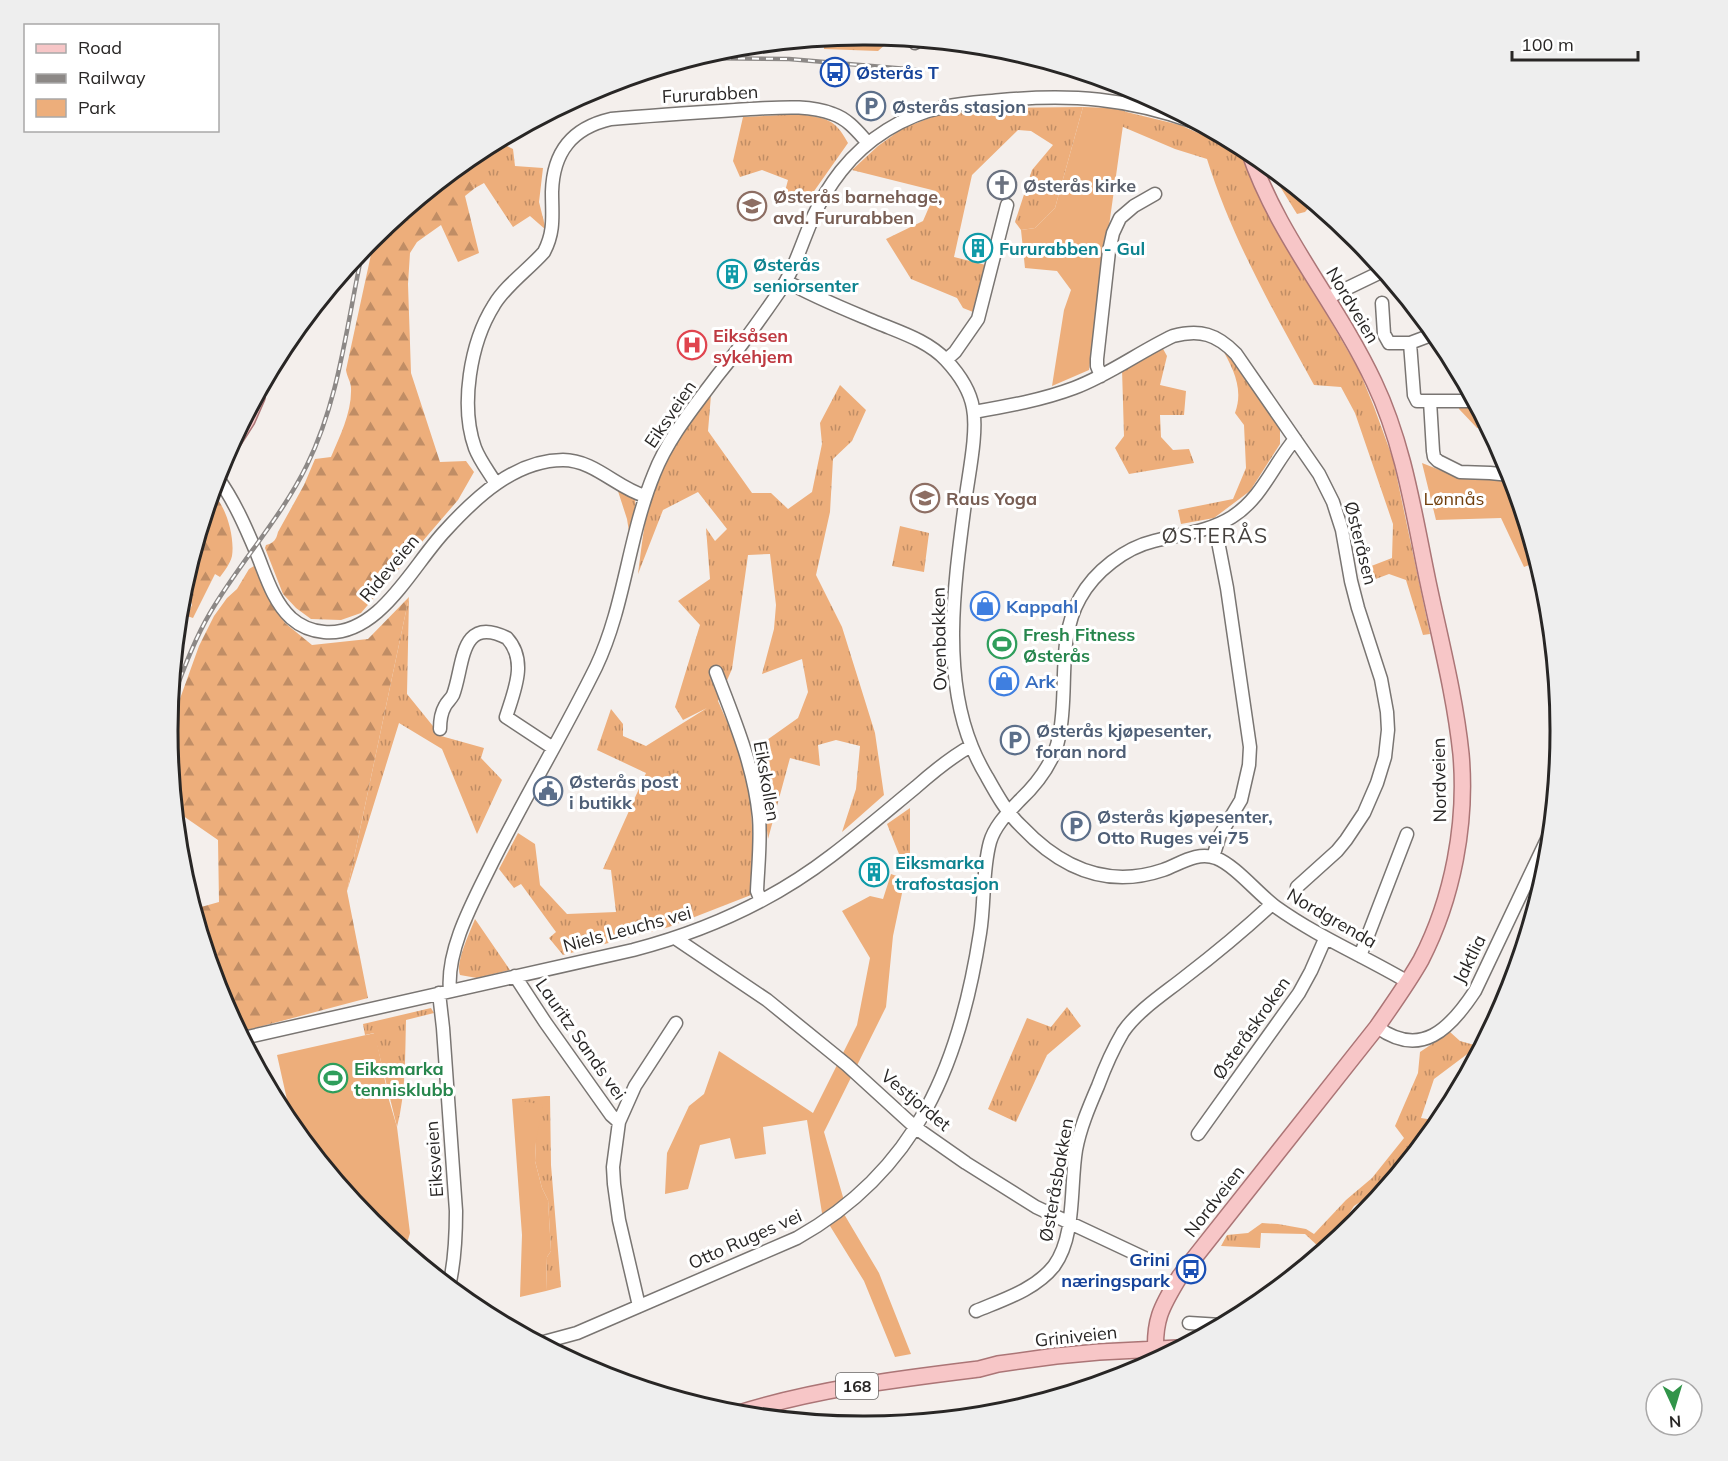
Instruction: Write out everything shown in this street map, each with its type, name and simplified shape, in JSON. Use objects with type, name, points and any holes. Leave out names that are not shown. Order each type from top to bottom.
[{"type":"main road","name":"Nordveien","points":[[1156,1350],[1156,1322],[1165,1299],[1180,1276],[1377,1027],[1420,962],[1436,926],[1454,865],[1461,809],[1459,736],[1412,505],[1388,415],[1364,361],[1267,196],[1256,169]]},
{"type":"main road","name":"Griniveien","points":[[759,1408],[833,1390],[979,1368],[999,1369],[1143,1356]]},
{"type":"street","name":"Eiksveien","points":[[451,1277],[456,1239],[456,1211],[443,1028],[445,992],[451,966],[468,913],[505,836],[590,679],[606,643],[621,594],[645,496],[655,470],[673,437],[786,281],[825,194],[850,160],[879,135],[939,108],[964,104],[1067,97],[1107,100],[1150,108]]},
{"type":"street","name":"Fururabben","points":[[496,484],[476,449],[470,429],[467,409],[473,357],[494,305],[549,244],[552,236],[552,191],[556,165],[566,144],[574,135],[599,122],[611,119],[796,108],[817,110],[837,116],[855,128],[868,143]]},
{"type":"street","points":[[1101,376],[1097,359],[1113,233],[1120,218],[1155,194]]},
{"type":"street","points":[[946,360],[955,352],[978,319],[1007,205]]},
{"type":"street","points":[[1327,298],[1375,275]]},
{"type":"street","name":"Ovenbakken","points":[[786,281],[816,297],[928,345],[946,360],[970,394],[974,412],[974,437],[957,569],[954,632],[957,688],[971,746],[996,795],[1008,812],[1039,844],[1057,858],[1075,868],[1101,875],[1125,878],[1142,876],[1198,856],[1213,857]]},
{"type":"street","points":[[1382,303],[1385,338],[1389,343],[1410,343],[1425,337]]},
{"type":"street","name":"Østeråsen","points":[[974,412],[1054,395],[1101,376],[1173,336],[1205,334],[1216,337],[1236,354],[1325,483],[1337,513],[1356,599],[1383,688],[1388,730],[1382,770],[1357,824],[1337,851],[1296,887]]},
{"type":"street","points":[[1410,343],[1414,395],[1417,401],[1465,401]]},
{"type":"street","points":[[1430,401],[1434,457],[1460,472],[1499,474]]},
{"type":"street","name":"Otto Ruges vei","points":[[551,1340],[576,1333],[797,1238],[845,1206],[899,1152],[916,1128],[944,1072],[964,1018],[981,929],[990,840],[1008,812],[1037,782],[1054,753],[1059,739],[1067,636],[1074,610],[1087,586],[1113,561],[1125,553],[1153,541],[1215,526],[1234,516],[1258,494],[1295,439]]},
{"type":"street","name":"Rideveien","points":[[223,488],[240,515],[272,590],[281,605],[297,623],[311,630],[327,632],[351,629],[375,614],[442,533],[496,484],[529,467],[548,461],[564,460],[587,465],[627,489],[645,496]]},
{"type":"street","points":[[1213,857],[1220,835],[1241,800],[1247,781],[1250,756],[1243,694],[1215,526]]},
{"type":"street","points":[[440,729],[445,707],[453,694],[463,651],[472,638],[482,633],[490,633],[507,638],[517,655],[519,671],[506,717],[553,748]]},
{"type":"street","name":"Eikskollen","points":[[716,672],[741,737],[751,771],[759,818],[757,891],[761,901]]},
{"type":"street","name":"Niels Leuchs vei","points":[[250,1036],[633,950],[675,938],[730,916],[784,888],[831,856],[958,753],[971,746]]},
{"type":"street","points":[[1360,956],[1407,834]]},
{"type":"street","name":"Nordgrenda","points":[[1213,857],[1225,863],[1272,904],[1325,939],[1408,982]]},
{"type":"street","name":"Jaktlia","points":[[1377,1027],[1393,1037],[1412,1041],[1424,1039],[1443,1029],[1461,1012],[1475,991],[1536,862]]},
{"type":"street","name":"Østeråsbakken","points":[[976,1311],[1021,1291],[1039,1280],[1053,1267],[1061,1254],[1066,1242],[1073,1172],[1081,1127],[1112,1053],[1125,1030],[1157,999],[1218,951],[1272,904]]},
{"type":"street","name":"Vestjordet","points":[[675,938],[767,1000],[811,1034],[916,1128],[1004,1188],[1068,1224],[1151,1261]]},
{"type":"street","name":"Østeråskroken","points":[[1198,1134],[1299,993],[1325,939]]},
{"type":"street","name":"Lauritz Sands vei","points":[[515,976],[564,1050],[611,1115],[619,1122]]},
{"type":"street","name":"Lauritz Sands vei","points":[[639,1306],[619,1220],[613,1167],[619,1122],[635,1086],[676,1023]]},
{"type":"street","points":[[1189,1323],[1207,1324]]},
{"type":"green space","points":[[884,45],[878,51],[824,49],[824,46]]},
{"type":"green space","points":[[1083,107],[1055,208],[1035,228],[1021,230],[1015,222],[1032,170],[1053,145],[1031,131],[1018,130],[972,175],[954,257],[986,265],[973,312],[963,308],[957,298],[911,279],[886,239],[923,221],[936,191],[852,170],[878,146],[903,128],[943,113],[988,108]]},
{"type":"green space","points":[[1083,107],[1125,111],[1089,370],[1052,386],[1064,310],[1071,290],[1057,271],[1025,268],[1021,230],[1035,228],[1055,208]]},
{"type":"green space","points":[[1110,108],[1180,125],[1207,137],[1245,161],[1261,201],[1359,370],[1374,407],[1393,459],[1430,634],[1423,635],[1406,580],[1389,574],[1365,583],[1361,570],[1392,558],[1393,524],[1355,413],[1341,387],[1314,385],[1241,246],[1207,159],[1175,149],[1109,121]]},
{"type":"green space","points":[[799,114],[828,121],[838,128],[848,143],[805,204],[784,195],[788,180],[762,170],[740,177],[733,161],[743,117]]},
{"type":"green space","points":[[507,146],[513,149],[515,166],[543,168],[539,202],[546,230],[530,216],[513,227],[484,183],[475,188],[465,174]]},
{"type":"green space","points":[[465,174],[475,188],[465,196],[479,253],[458,262],[441,225],[417,242],[410,253],[408,284],[411,373],[440,462],[466,461],[474,472],[458,500],[361,613],[341,620],[311,619],[283,594],[265,548],[275,539],[315,459],[331,457],[350,406],[351,386],[346,370],[371,255],[412,215]]},
{"type":"green space","points":[[1280,186],[1308,209],[1297,214]]},
{"type":"green space","points":[[1162,347],[1167,356],[1160,385],[1186,391],[1184,415],[1160,415],[1161,437],[1173,450],[1189,449],[1194,463],[1129,474],[1115,448],[1124,436],[1122,369]]},
{"type":"green space","points":[[1221,347],[1239,365],[1280,428],[1280,444],[1250,491],[1214,518],[1181,524],[1178,510],[1233,499],[1246,468],[1244,425],[1235,413],[1238,387]]},
{"type":"green space","points":[[840,385],[866,410],[852,441],[833,459],[830,512],[816,575],[842,627],[875,733],[884,795],[842,832],[856,789],[860,746],[836,740],[818,745],[820,766],[790,758],[768,839],[763,795],[755,767],[763,764],[760,745],[798,718],[808,692],[802,659],[762,674],[774,629],[776,605],[770,554],[748,555],[732,669],[718,701],[740,752],[749,787],[752,823],[751,895],[669,927],[563,955],[549,938],[556,932],[521,884],[514,888],[499,869],[518,833],[535,844],[540,885],[567,914],[616,912],[611,870],[603,869],[646,773],[597,750],[611,709],[623,724],[623,736],[646,746],[707,708],[683,720],[675,707],[700,625],[678,601],[710,579],[706,528],[715,541],[727,529],[698,492],[663,510],[638,574],[648,509],[665,463],[711,395],[708,431],[752,493],[771,493],[788,509],[812,492],[822,444],[820,423]]},
{"type":"green space","points":[[1458,404],[1467,405],[1479,428],[1477,428],[1459,409]]},
{"type":"green space","name":"Lønnås","points":[[1422,463],[1455,476],[1500,476],[1513,510],[1529,565],[1524,567],[1501,518],[1436,520]]},
{"type":"green space","points":[[616,485],[635,499],[636,512],[630,538],[627,519]]},
{"type":"green space","points":[[219,501],[228,522],[233,548],[232,556],[220,577],[215,574],[193,618],[188,616],[202,553]]},
{"type":"green space","points":[[900,526],[929,533],[924,572],[892,566]]},
{"type":"green space","points":[[254,566],[258,570],[274,608],[285,623],[312,645],[368,639],[409,597],[347,891],[368,998],[247,1030],[215,951],[202,908],[219,902],[218,840],[184,816],[178,730],[179,701],[199,646],[214,616],[237,589],[249,569]]},
{"type":"green space","points":[[409,597],[407,694],[441,736],[484,748],[481,758],[502,780],[477,834],[442,749],[399,723],[347,891]]},
{"type":"green space","points":[[910,808],[910,870],[901,859],[887,824]]},
{"type":"green space","points":[[891,874],[905,879],[893,936],[886,1007],[824,1132],[843,1197],[844,1214],[879,1273],[911,1354],[895,1357],[864,1281],[822,1213],[807,1120],[763,1127],[766,1154],[735,1159],[730,1138],[700,1145],[688,1189],[665,1194],[667,1153],[689,1106],[704,1094],[719,1051],[813,1113],[857,1025],[870,958],[842,911],[870,896],[883,899]]},
{"type":"green space","points":[[475,919],[510,970],[477,978],[460,975],[461,955]]},
{"type":"green space","points":[[1067,1007],[1081,1026],[1047,1055],[1016,1122],[988,1109],[1027,1018],[1051,1027]]},
{"type":"green space","points":[[431,1008],[434,1013],[406,1020],[404,1087],[397,1127],[374,1033],[365,1035],[363,1024]]},
{"type":"green space","points":[[1450,1032],[1460,1041],[1473,1045],[1469,1053],[1434,1079],[1421,1118],[1428,1119],[1408,1148],[1362,1201],[1354,1206],[1347,1217],[1317,1245],[1305,1234],[1261,1233],[1260,1248],[1221,1246],[1227,1235],[1248,1233],[1262,1223],[1306,1229],[1314,1234],[1346,1200],[1372,1178],[1404,1138],[1395,1126],[1418,1073],[1420,1052]]},
{"type":"green space","points":[[375,1033],[397,1127],[410,1233],[407,1242],[349,1182],[320,1148],[294,1111],[287,1100],[277,1055]]},
{"type":"green space","points":[[550,1096],[551,1165],[561,1287],[546,1291],[547,1257],[551,1251],[548,1200],[542,1188],[535,1161],[536,1142],[512,1099]]},
{"type":"green space","points":[[512,1099],[543,1105],[535,1161],[542,1188],[548,1200],[551,1251],[547,1257],[546,1291],[520,1297],[522,1235]]},
{"type":"railway","points":[[728,58],[789,59],[919,70]]},
{"type":"railway","points":[[181,678],[210,613],[273,522],[307,465],[335,386],[359,268]]},
{"type":"place","name":"Østerås T","points":[[835,72]]},
{"type":"place","name":"Østerås stasjon","points":[[871,106]]},
{"type":"place","name":"Østerås kirke","points":[[1002,185]]},
{"type":"place","name":"Østerås barnehage, avd. Fururabben","points":[[752,206]]},
{"type":"place","name":"Fururabben - Gul","points":[[978,248]]},
{"type":"place","name":"Østerås seniorsenter","points":[[732,274]]},
{"type":"place","name":"Eiksåsen sykehjem","points":[[692,345]]},
{"type":"place","name":"Raus Yoga","points":[[925,498]]},
{"type":"place","name":"Kappahl","points":[[985,606]]},
{"type":"place","name":"Fresh Fitness Østerås","points":[[1002,644]]},
{"type":"place","name":"Ark","points":[[1004,681]]},
{"type":"place","name":"Østerås kjøpesenter, foran nord","points":[[1015,740]]},
{"type":"place","name":"Østerås post i butikk","points":[[548,791]]},
{"type":"place","name":"Østerås kjøpesenter, Otto Ruges vei 75","points":[[1076,826]]},
{"type":"place","name":"Eiksmarka trafostasjon","points":[[874,872]]},
{"type":"place","name":"Eiksmarka tennisklubb","points":[[333,1078]]},
{"type":"place","name":"Grini næringspark","points":[[1191,1269]]},
{"type":"district","name":"ØSTERÅS","points":[[1215,535]]}]
